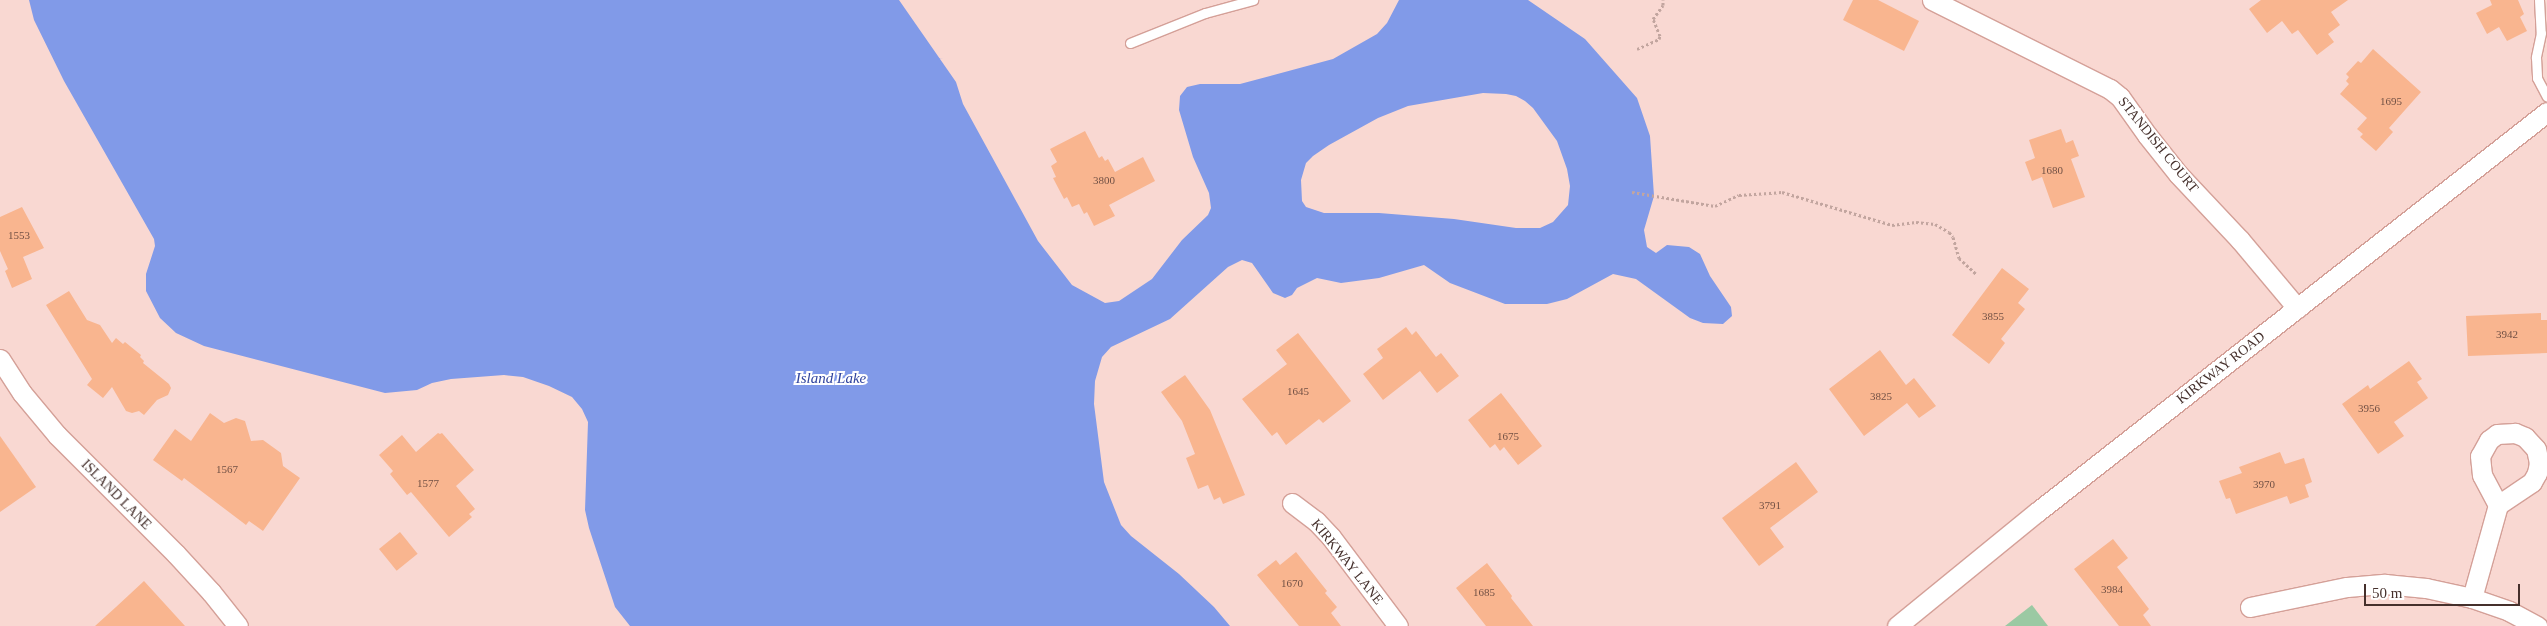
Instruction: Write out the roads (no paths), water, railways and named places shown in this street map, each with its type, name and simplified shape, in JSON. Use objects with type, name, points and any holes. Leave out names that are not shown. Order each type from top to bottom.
[{"type":"street","name":"STANDISH COURT","points":[[1932,0],[2110,89],[2120,97],[2178,174],[2240,240],[2297,308]]},
{"type":"street","name":"KIRKWAY ROAD","points":[[1897,626],[2547,112]]},
{"type":"street","name":"ISLAND LANE","points":[[0,359],[22,393],[57,435],[176,554],[211,592],[238,626]]},
{"type":"street","name":"KIRKWAY LANE","points":[[1292,503],[1316,521],[1330,537],[1398,626]]},
{"type":"street","points":[[2472,598],[2498,506]]},
{"type":"street","points":[[2250,607],[2347,587],[2385,584],[2426,588],[2472,598],[2509,611],[2537,626]]},
{"type":"lane","points":[[1130,43],[1205,13],[1253,0]]},
{"type":"lane","points":[[2539,0],[2541,33],[2536,57],[2537,78],[2547,97]]},
{"type":"water","name":"Island Lake","points":[[29,0],[899,0],[956,82],[963,104],[1038,241],[1072,285],[1105,303],[1119,301],[1152,279],[1182,240],[1208,215],[1211,208],[1209,193],[1193,157],[1179,110],[1180,96],[1187,87],[1200,84],[1240,84],[1333,59],[1377,34],[1387,23],[1399,0],[1528,0],[1585,39],[1637,98],[1650,136],[1654,196],[1644,230],[1647,247],[1656,253],[1667,245],[1689,247],[1700,254],[1710,276],[1731,307],[1732,316],[1723,324],[1703,323],[1690,318],[1636,279],[1613,274],[1567,299],[1547,304],[1505,304],[1450,283],[1424,265],[1379,278],[1341,283],[1317,278],[1297,288],[1292,295],[1285,298],[1273,293],[1252,263],[1242,260],[1228,267],[1170,319],[1111,347],[1102,357],[1095,381],[1094,404],[1104,482],[1121,525],[1131,536],[1179,574],[1214,607],[1230,626],[630,626],[615,607],[589,528],[585,510],[588,422],[582,409],[572,397],[523,377],[504,375],[451,379],[432,383],[417,390],[385,393],[204,346],[176,333],[160,318],[146,291],[146,274],[155,246],[154,239],[64,81],[34,20]],"holes":[[[1483,93],[1516,96],[1533,108],[1557,141],[1567,169],[1570,186],[1568,205],[1553,222],[1540,228],[1516,228],[1454,219],[1379,213],[1324,213],[1306,207],[1302,201],[1301,180],[1306,163],[1329,145],[1378,118],[1408,106]]]}]
